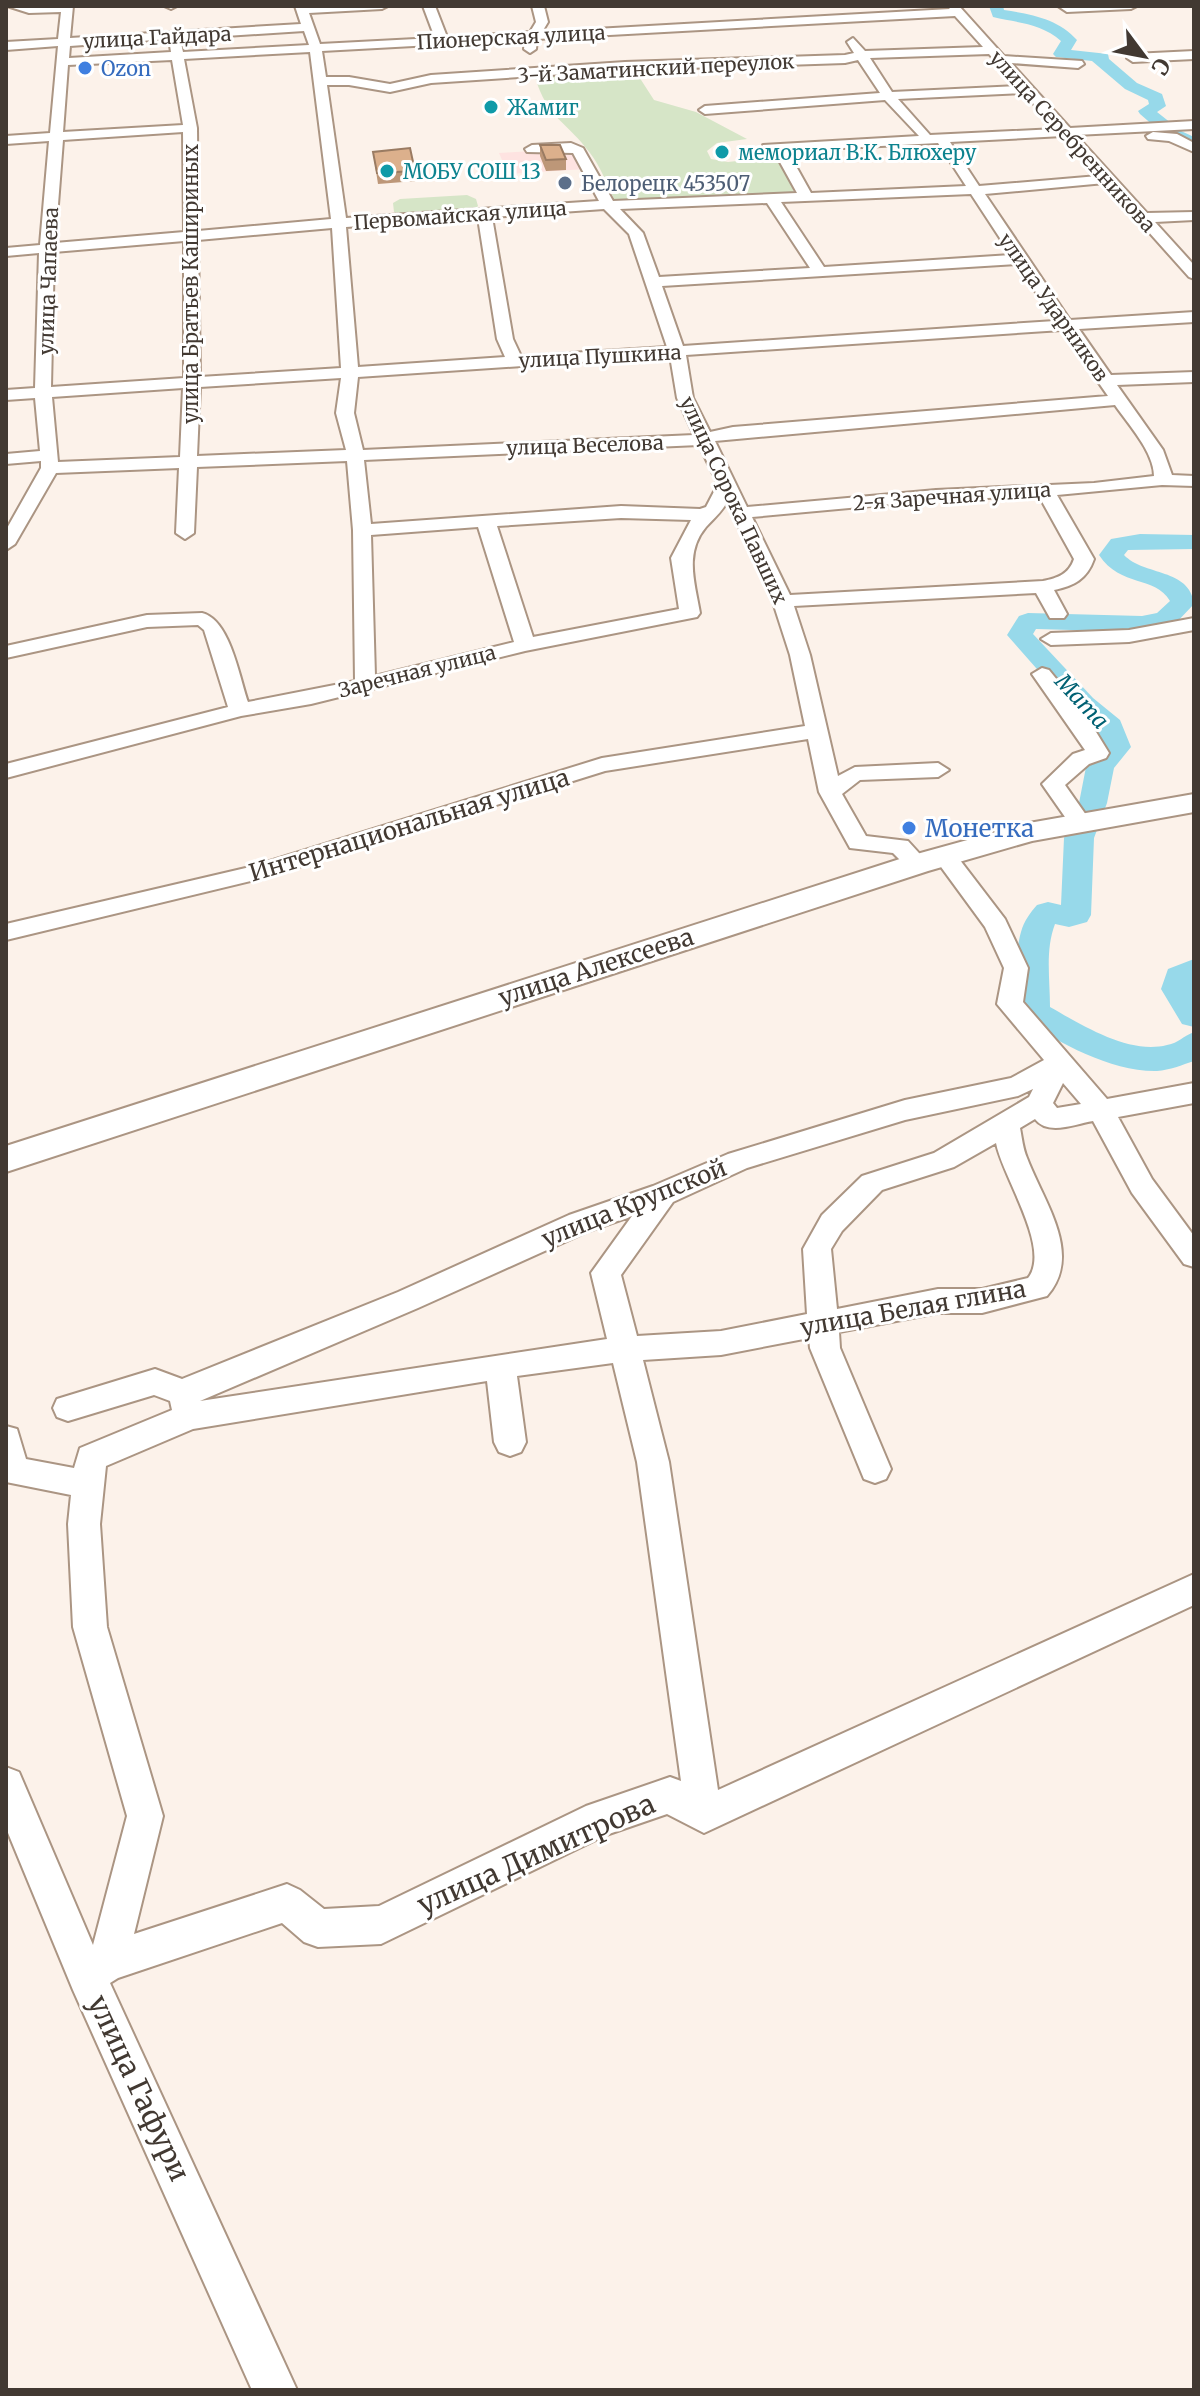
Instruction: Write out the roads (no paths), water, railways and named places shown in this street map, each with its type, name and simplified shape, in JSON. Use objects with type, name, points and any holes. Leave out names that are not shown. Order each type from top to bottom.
[{"type":"main road","name":"улица Алексеева","points":[[6,1159],[931,860],[1029,832],[1194,803]]},
{"type":"street","points":[[365,683],[362,530],[355,453],[345,413],[349,370],[339,223],[316,49],[303,8],[382,6]]},
{"type":"street","points":[[429,6],[442,40]]},
{"type":"street","points":[[527,73],[530,41],[537,35],[542,22],[538,6]]},
{"type":"street","points":[[827,6],[888,96],[924,134]]},
{"type":"street","points":[[1064,6],[1067,9],[1131,6]]},
{"type":"street","points":[[12,9],[67,7]]},
{"type":"street","name":"улица Чапаева","points":[[50,462],[43,391],[47,249],[67,7]]},
{"type":"street","name":"Пионерская улица","points":[[63,62],[316,49],[714,21],[836,20],[956,9]]},
{"type":"street","name":"улица Серебренникова","points":[[956,9],[1194,274]]},
{"type":"street","points":[[714,21],[725,38]]},
{"type":"street","name":"улица Гайдара","points":[[6,46],[309,27]]},
{"type":"street","name":"улица Братьев Кашириных","points":[[174,36],[190,128],[192,381],[185,533]]},
{"type":"street","points":[[733,50],[741,61]]},
{"type":"street","name":"3-й Заматинский переулок","points":[[321,81],[349,81],[390,88],[431,79],[741,61],[845,59],[863,55],[996,55],[1078,64]]},
{"type":"street","points":[[1133,58],[1194,55]]},
{"type":"street","points":[[705,110],[1027,89]]},
{"type":"street","points":[[1070,136],[1190,125]]},
{"type":"street","points":[[6,140],[190,128]]},
{"type":"street","points":[[972,137],[924,134],[768,146],[972,137],[1162,135],[1194,148]]},
{"type":"street","name":"улица Ударников","points":[[944,143],[1105,380],[1163,476]]},
{"type":"street","name":"улица Сорока Павших","points":[[532,149],[571,147],[578,151],[608,205],[636,233],[677,353],[685,398],[782,601],[800,655],[830,792],[858,843],[900,846],[931,860]]},
{"type":"street","points":[[806,197],[783,155],[856,150]]},
{"type":"street","name":"Первомайская улица","points":[[6,252],[339,223],[608,205],[978,190],[1107,179]]},
{"type":"street","points":[[772,200],[820,272]]},
{"type":"street","points":[[484,214],[505,339],[514,360]]},
{"type":"street","points":[[1141,218],[1194,216]]},
{"type":"street","points":[[652,282],[1020,259]]},
{"type":"street","name":"улица Пушкина","points":[[6,395],[349,370],[677,353],[1194,317]]},
{"type":"street","points":[[1105,380],[1194,377]]},
{"type":"street","name":"улица Веселова","points":[[6,459],[50,462],[189,461],[691,441],[702,436],[1118,400]]},
{"type":"street","points":[[6,544],[29,509],[50,462]]},
{"type":"street","name":"2-я Заречная улица","points":[[741,513],[936,495],[1109,487],[1163,476],[1194,481]]},
{"type":"street","name":"Заречная улица","points":[[6,771],[240,710],[311,698],[525,645],[690,613],[681,558],[697,525],[713,511],[727,484]]},
{"type":"street","points":[[782,601],[1043,587],[1065,582],[1080,571],[1084,559],[1045,490]]},
{"type":"street","points":[[362,530],[621,512],[701,515],[713,511]]},
{"type":"street","points":[[486,522],[525,645]]},
{"type":"street","points":[[1043,587],[1057,614]]},
{"type":"street","points":[[6,652],[147,621],[202,619],[213,627],[240,710]]},
{"type":"street","points":[[1051,639],[1129,636],[1194,624]]},
{"type":"street","points":[[1042,674],[1077,719],[1098,753],[1081,759],[1053,784],[1084,822]]},
{"type":"street","name":"Интернациональная улица","points":[[6,932],[255,873],[602,765],[815,731]]},
{"type":"street","points":[[830,792],[855,774],[938,770]]},
{"type":"street","points":[[931,860],[996,925],[1016,968],[1010,1004],[1101,1110],[1136,1181],[1162,1219],[1194,1256]]},
{"type":"street","points":[[875,1469],[825,1348],[817,1249],[832,1223],[872,1183],[944,1160],[1039,1104],[1061,1062]]},
{"type":"street","name":"улица Крупской","points":[[186,1404],[579,1223],[663,1194],[738,1161],[874,1120],[1018,1086],[1061,1062]]},
{"type":"street","points":[[1039,1104],[1050,1119],[1194,1093]]},
{"type":"street","name":"улица Белая глина","points":[[186,1404],[625,1349],[721,1343],[938,1301],[982,1301],[1037,1288],[1045,1279],[1049,1263],[1044,1229],[1012,1156],[1006,1124]]},
{"type":"street","points":[[663,1194],[606,1273],[653,1462],[704,1815],[1194,1589]]},
{"type":"street","points":[[500,1366],[510,1442]]},
{"type":"street","points":[[68,1408],[155,1382],[186,1404],[91,1458],[84,1524],[90,1627],[145,1816],[98,1969]]},
{"type":"street","points":[[6,1439],[12,1470],[87,1484]]},
{"type":"street","name":"улица Гафури","points":[[6,1785],[98,1969],[275,2390]]},
{"type":"street","name":"улица Димитрова","points":[[98,1969],[287,1903],[318,1928],[381,1925],[599,1819],[670,1795],[704,1815]]},
{"type":"waterway","name":"Мата","points":[[996,6],[998,14],[1036,21],[1054,28],[1069,40],[1061,54],[1103,57],[1099,60],[1111,66],[1131,86],[1156,97],[1158,106],[1146,111],[1175,135],[1194,143]]},
{"type":"waterway","name":"Мата","points":[[1194,542],[1140,541],[1120,544],[1111,555],[1117,564],[1126,569],[1158,579],[1177,591],[1183,602],[1166,619],[1142,624],[1028,621],[1020,635],[1083,704],[1110,726],[1117,747],[1100,767],[1093,803],[1079,838],[1076,915],[1069,917],[1048,912],[1037,931],[1033,958],[1034,1012],[1062,1028],[1124,1054],[1155,1059],[1192,1050],[1194,1044]]},
{"type":"waterway","name":"Мата","points":[[1194,970],[1179,977],[1177,989],[1194,1016]]},
{"type":"place","name":"Ozon","points":[[85,68]]},
{"type":"place","name":"Жамиг","points":[[491,107]]},
{"type":"place","name":"мемориал В.К. Блюхеру","points":[[722,152]]},
{"type":"place","name":"МОБУ СОШ 13","points":[[387,171]]},
{"type":"place","name":"Белорецк 453507","points":[[565,183]]},
{"type":"place","name":"Монетка","points":[[909,828]]}]
